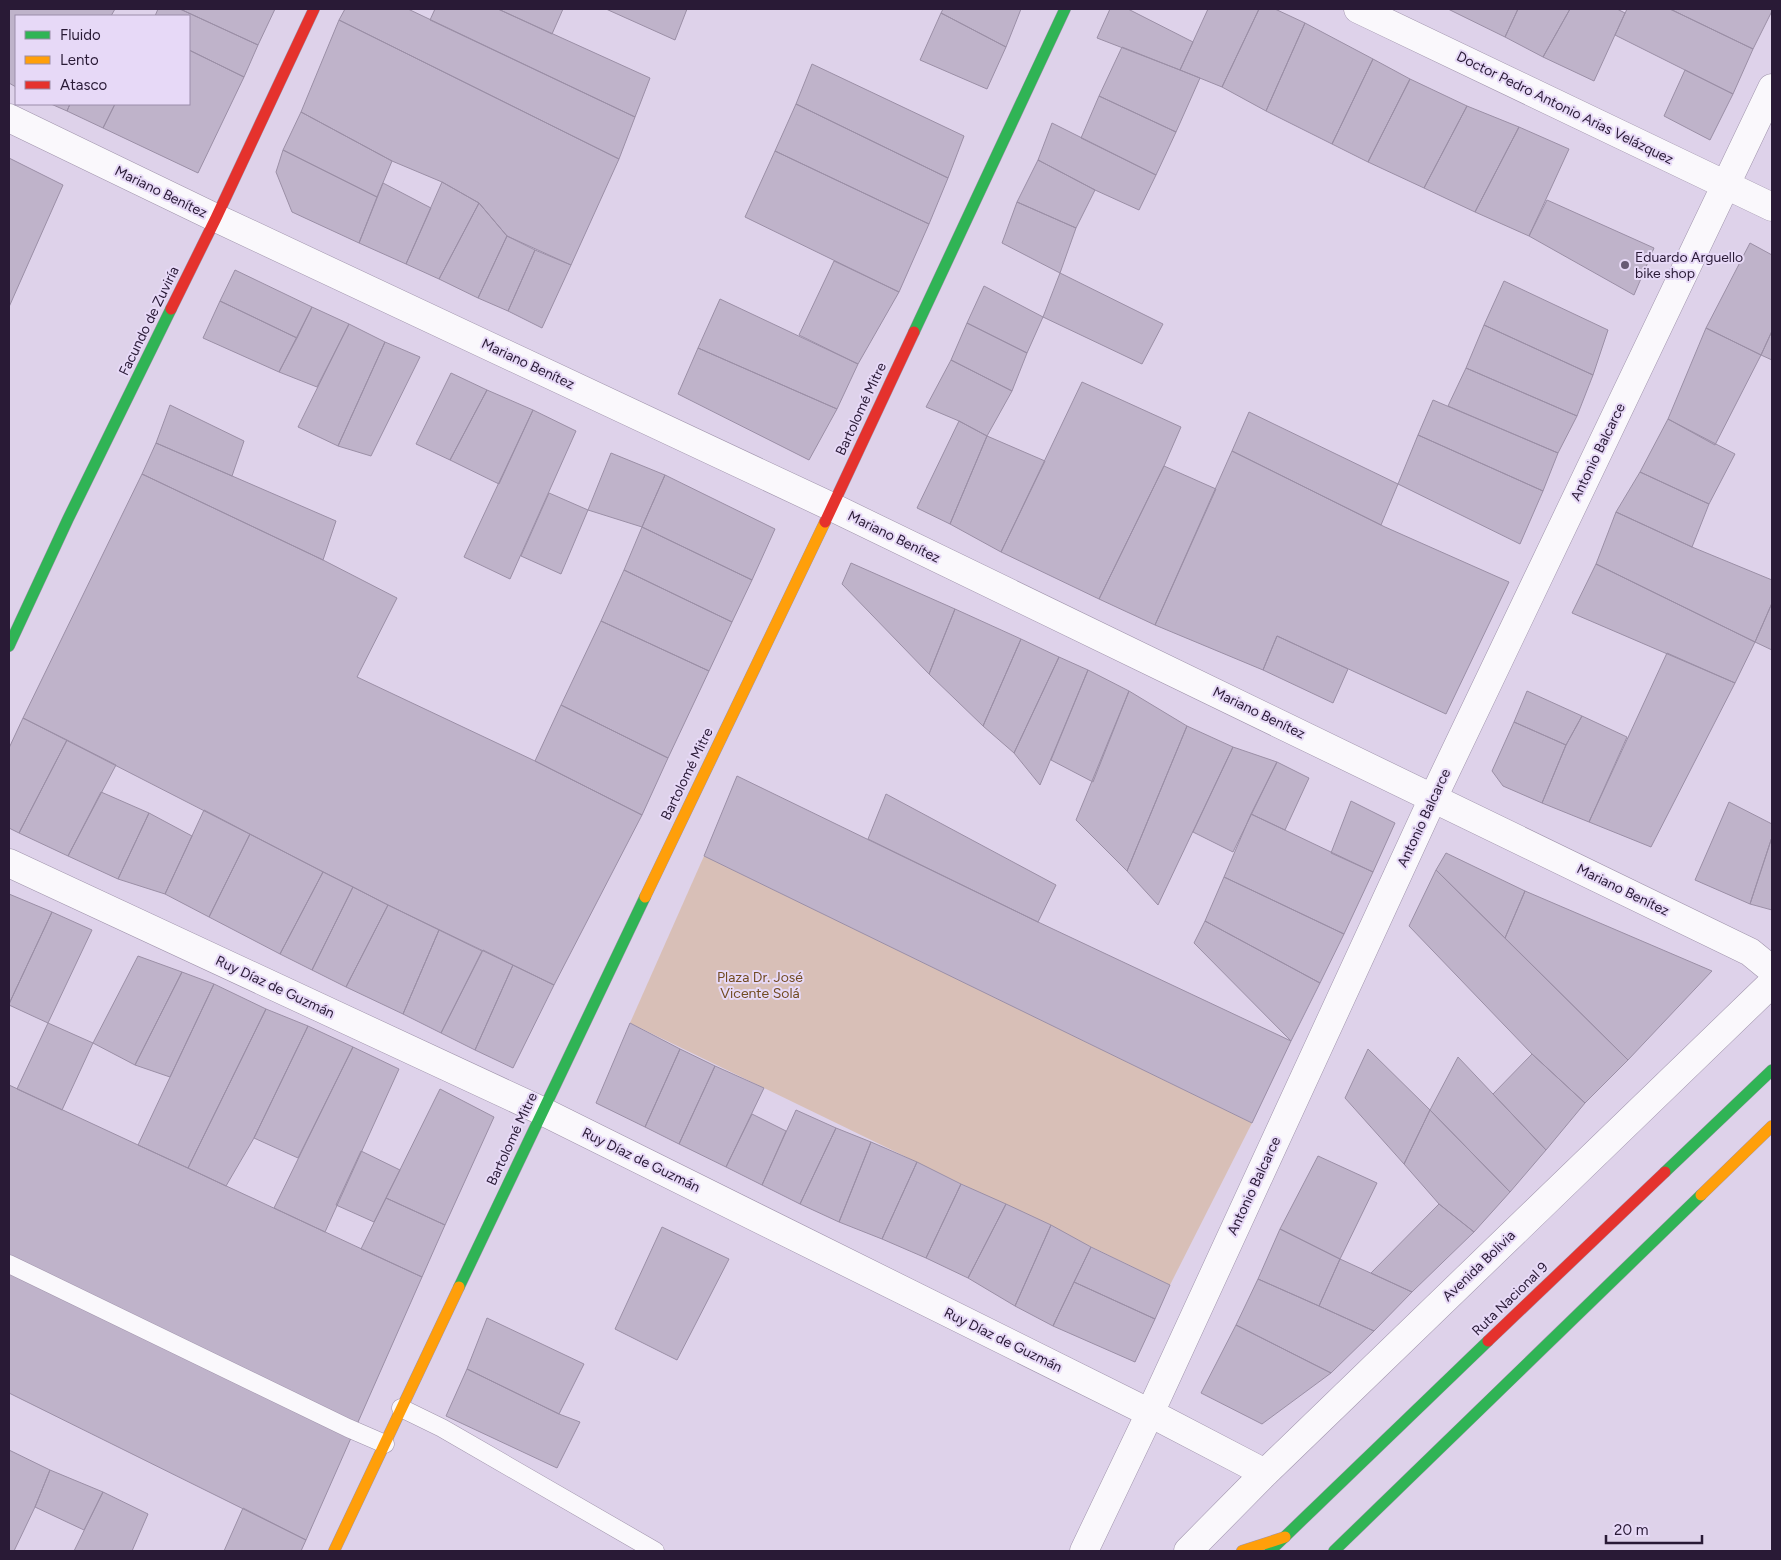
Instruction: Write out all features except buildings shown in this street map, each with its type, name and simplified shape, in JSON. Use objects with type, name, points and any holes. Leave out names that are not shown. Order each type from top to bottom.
[{"type":"street","name":"Facundo de Zuviría","points":[[9,646],[68,519],[216,218],[314,9]]},
{"type":"street","name":"Bartolomé Mitre","points":[[334,1551],[542,1111],[832,507],[1065,9]]},
{"type":"street","name":"Doctor Pedro Antonio Arias Velázquez","points":[[1358,9],[1772,207]]},
{"type":"street","name":"Antonio Balcarce","points":[[1084,1551],[1150,1413],[1433,798],[1772,88]]},
{"type":"street","name":"Mariano Benítez","points":[[9,118],[216,218],[832,507],[1750,952],[1772,970]]},
{"type":"street","name":"Ruy Díaz de Guzmán","points":[[9,863],[542,1111],[1150,1413],[1265,1473]]},
{"type":"street","name":"Avenida Bolivia","points":[[1188,1551],[1265,1473],[1772,983]]},
{"type":"street","name":"Ruta Nacional 9","points":[[1270,1551],[1581,1250],[1772,1070]]},
{"type":"street","points":[[1334,1551],[1612,1279],[1772,1126]]},
{"type":"street","points":[[1242,1551],[1285,1537]]},
{"type":"lane","points":[[9,1264],[339,1424],[385,1444]]},
{"type":"lane","points":[[402,1408],[451,1433],[656,1551]]},
{"type":"green space","name":"Plaza Dr. José Vicente Solá","points":[[704,856],[1252,1123],[1170,1285],[630,1023]]},
{"type":"traffic: fast","points":[[914,332],[1065,9]]},
{"type":"traffic: fast","points":[[9,646],[68,519],[171,309]]},
{"type":"traffic: fast","points":[[459,1287],[645,897]]},
{"type":"traffic: fast","points":[[1665,1172],[1772,1070]]},
{"type":"traffic: fast","points":[[1334,1551],[1701,1195]]},
{"type":"traffic: fast","points":[[1270,1551],[1488,1341]]},
{"type":"traffic: slow","points":[[645,897],[825,522]]},
{"type":"traffic: slow","points":[[1701,1195],[1772,1126]]},
{"type":"traffic: slow","points":[[334,1551],[459,1287]]},
{"type":"traffic: slow","points":[[1242,1551],[1285,1537]]},
{"type":"traffic: jam","points":[[171,309],[314,9]]},
{"type":"traffic: jam","points":[[825,522],[914,332]]},
{"type":"traffic: jam","points":[[1488,1341],[1665,1172]]},
{"type":"place","name":"Eduardo Arguello bike shop","points":[[1625,265]]}]
